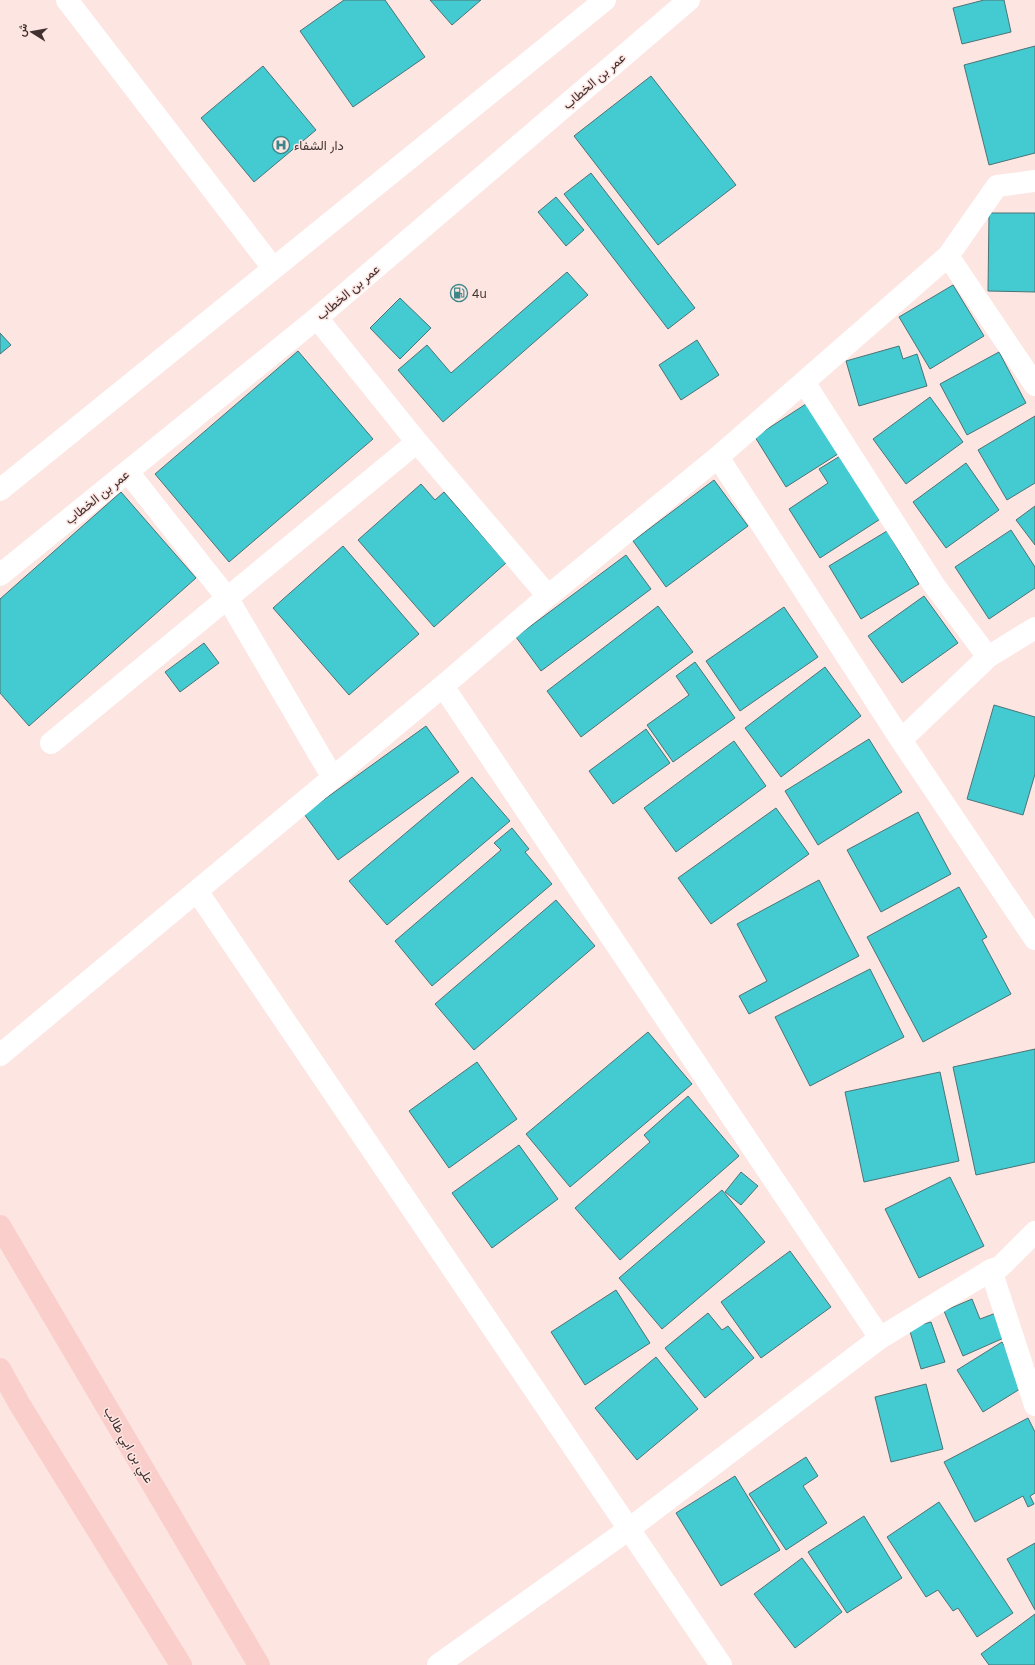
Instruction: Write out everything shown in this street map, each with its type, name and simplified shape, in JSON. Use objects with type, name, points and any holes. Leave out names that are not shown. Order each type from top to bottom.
[{"type":"main road","name":"علي بن ابي طالب","points":[[0,1226],[259,1665]]},
{"type":"main road","points":[[0,1369],[20,1405],[181,1665]]},
{"type":"street","points":[[67,0],[273,268]]},
{"type":"street","points":[[0,490],[605,0]]},
{"type":"street","name":"عمر بن الخطاب","points":[[0,575],[317,318],[689,0]]},
{"type":"street","points":[[0,1055],[443,686],[548,596],[718,457],[948,256],[997,186],[1035,181]]},
{"type":"street","points":[[948,256],[1035,385]]},
{"type":"street","points":[[317,318],[417,442],[548,596]]},
{"type":"street","points":[[804,382],[934,585],[988,657]]},
{"type":"street","points":[[51,743],[228,599],[417,442]]},
{"type":"street","points":[[718,457],[901,740],[1035,939]]},
{"type":"street","points":[[128,472],[228,599],[333,778]]},
{"type":"street","points":[[901,740],[988,657],[1035,628]]},
{"type":"street","points":[[443,686],[880,1338]]},
{"type":"street","points":[[197,891],[721,1665]]},
{"type":"street","points":[[438,1665],[629,1529],[880,1338],[991,1270],[1000,1267],[1035,1232]]},
{"type":"street","points":[[991,1270],[1035,1405]]},
{"type":"building","points":[[344,0],[385,0],[425,57],[353,107],[300,31]]},
{"type":"building","points":[[430,0],[481,0],[452,25]]},
{"type":"building","points":[[984,0],[1004,0],[1011,32],[962,44],[953,8]]},
{"type":"building","points":[[1035,46],[1035,153],[989,165],[964,65]]},
{"type":"building","points":[[263,66],[316,130],[254,182],[201,118]]},
{"type":"building","points":[[651,76],[736,185],[658,245],[574,136]]},
{"type":"building","points":[[591,173],[695,308],[668,329],[564,194]]},
{"type":"building","points":[[556,197],[584,230],[566,246],[538,212]]},
{"type":"building","points":[[989,213],[1035,213],[1035,292],[988,291]]},
{"type":"building","points":[[567,272],[588,295],[443,422],[398,370],[427,345],[451,373]]},
{"type":"building","points":[[953,285],[984,336],[930,369],[899,317]]},
{"type":"building","points":[[400,298],[431,328],[400,359],[370,328]]},
{"type":"building","points":[[0,333],[11,345],[0,354]]},
{"type":"building","points":[[697,340],[719,375],[681,400],[659,365]]},
{"type":"building","points":[[899,346],[903,359],[917,354],[927,386],[859,406],[846,361]]},
{"type":"building","points":[[298,351],[373,439],[229,562],[155,474]]},
{"type":"building","points":[[999,352],[1026,403],[967,435],[940,384]]},
{"type":"building","points":[[930,397],[963,442],[906,484],[873,439]]},
{"type":"building","points":[[809,402],[841,452],[786,487],[755,437]]},
{"type":"building","points":[[1035,416],[1035,483],[1007,500],[978,450]]},
{"type":"building","points":[[845,453],[885,516],[820,558],[789,509],[828,483],[819,469]]},
{"type":"building","points":[[966,463],[999,510],[946,548],[913,502]]},
{"type":"building","points":[[714,480],[748,526],[666,587],[633,541]]},
{"type":"building","points":[[421,484],[435,500],[444,492],[506,563],[434,627],[358,540]]},
{"type":"building","points":[[121,492],[196,578],[29,726],[0,693],[0,599]]},
{"type":"building","points":[[1035,506],[1035,545],[1016,520]]},
{"type":"building","points":[[1011,530],[1035,567],[1035,588],[989,619],[955,567]]},
{"type":"building","points":[[887,531],[919,584],[861,619],[829,566]]},
{"type":"building","points":[[343,546],[419,634],[349,695],[273,608]]},
{"type":"building","points":[[626,555],[651,589],[541,671],[516,637]]},
{"type":"building","points":[[924,596],[958,643],[902,683],[868,636]]},
{"type":"building","points":[[658,606],[693,652],[581,737],[547,691]]},
{"type":"building","points":[[784,607],[818,657],[740,711],[706,661]]},
{"type":"building","points":[[204,643],[219,663],[180,692],[165,672]]},
{"type":"building","points":[[695,662],[735,718],[673,762],[647,725],[689,695],[676,676]]},
{"type":"building","points":[[825,667],[861,716],[781,777],[745,728]]},
{"type":"building","points":[[994,705],[1035,717],[1035,774],[1023,815],[967,799]]},
{"type":"building","points":[[426,726],[459,772],[338,860],[304,814]]},
{"type":"building","points":[[646,729],[670,763],[613,804],[589,771]]},
{"type":"building","points":[[869,739],[902,792],[818,845],[785,791]]},
{"type":"building","points":[[734,741],[766,786],[676,852],[644,808]]},
{"type":"building","points":[[472,777],[510,821],[387,925],[349,881]]},
{"type":"building","points":[[776,808],[809,854],[711,924],[678,878]]},
{"type":"building","points":[[918,812],[951,874],[881,912],[847,850]]},
{"type":"building","points":[[512,828],[529,849],[525,852],[552,884],[432,986],[395,941],[501,850],[494,843]]},
{"type":"building","points":[[819,880],[859,956],[749,1014],[739,996],[767,981],[737,924]]},
{"type":"building","points":[[959,887],[987,937],[982,940],[1011,994],[923,1042],[867,937]]},
{"type":"building","points":[[556,900],[595,946],[474,1050],[435,1004]]},
{"type":"building","points":[[870,969],[904,1037],[810,1086],[775,1017]]},
{"type":"building","points":[[648,1032],[692,1084],[570,1187],[526,1134]]},
{"type":"building","points":[[1035,1049],[1035,1162],[976,1175],[953,1067]]},
{"type":"building","points":[[477,1062],[517,1119],[449,1168],[409,1111]]},
{"type":"building","points":[[940,1072],[959,1161],[864,1182],[845,1092]]},
{"type":"building","points":[[688,1096],[739,1156],[620,1260],[575,1208],[650,1142],[644,1135]]},
{"type":"building","points":[[519,1145],[558,1199],[492,1248],[452,1193]]},
{"type":"building","points":[[741,1172],[758,1186],[741,1205],[725,1192]]},
{"type":"building","points":[[950,1177],[984,1246],[919,1278],[885,1209]]},
{"type":"building","points":[[722,1190],[765,1242],[662,1329],[619,1278]]},
{"type":"building","points":[[790,1251],[831,1307],[761,1358],[721,1302]]},
{"type":"building","points":[[616,1290],[650,1343],[585,1385],[551,1332]]},
{"type":"building","points":[[972,1299],[980,1319],[996,1313],[1006,1337],[963,1356],[944,1311]]},
{"type":"building","points":[[708,1313],[722,1330],[728,1326],[754,1358],[705,1398],[665,1348]]},
{"type":"building","points":[[931,1322],[945,1362],[921,1369],[909,1328]]},
{"type":"building","points":[[1002,1342],[1028,1384],[983,1412],[957,1370]]},
{"type":"building","points":[[656,1357],[698,1409],[637,1460],[595,1408]]},
{"type":"building","points":[[926,1384],[943,1449],[891,1462],[875,1397]]},
{"type":"building","points":[[1028,1418],[1035,1432],[1035,1493],[1030,1496],[1034,1504],[1028,1507],[1023,1496],[975,1522],[944,1462]]},
{"type":"building","points":[[806,1457],[818,1476],[803,1486],[827,1523],[786,1550],[749,1494]]},
{"type":"building","points":[[735,1476],[780,1550],[721,1586],[676,1513]]},
{"type":"building","points":[[939,1502],[1013,1613],[977,1637],[958,1608],[953,1611],[938,1590],[926,1597],[887,1537]]},
{"type":"building","points":[[864,1516],[902,1578],[847,1613],[808,1552]]},
{"type":"building","points":[[1035,1543],[1035,1610],[1007,1559]]},
{"type":"building","points":[[802,1558],[842,1612],[795,1648],[754,1594]]},
{"type":"building","points":[[1035,1614],[1035,1665],[989,1665],[981,1654]]},
{"type":"place","name":"دار الشفاء","points":[[281,145]]},
{"type":"place","name":"4u","points":[[459,293]]}]
